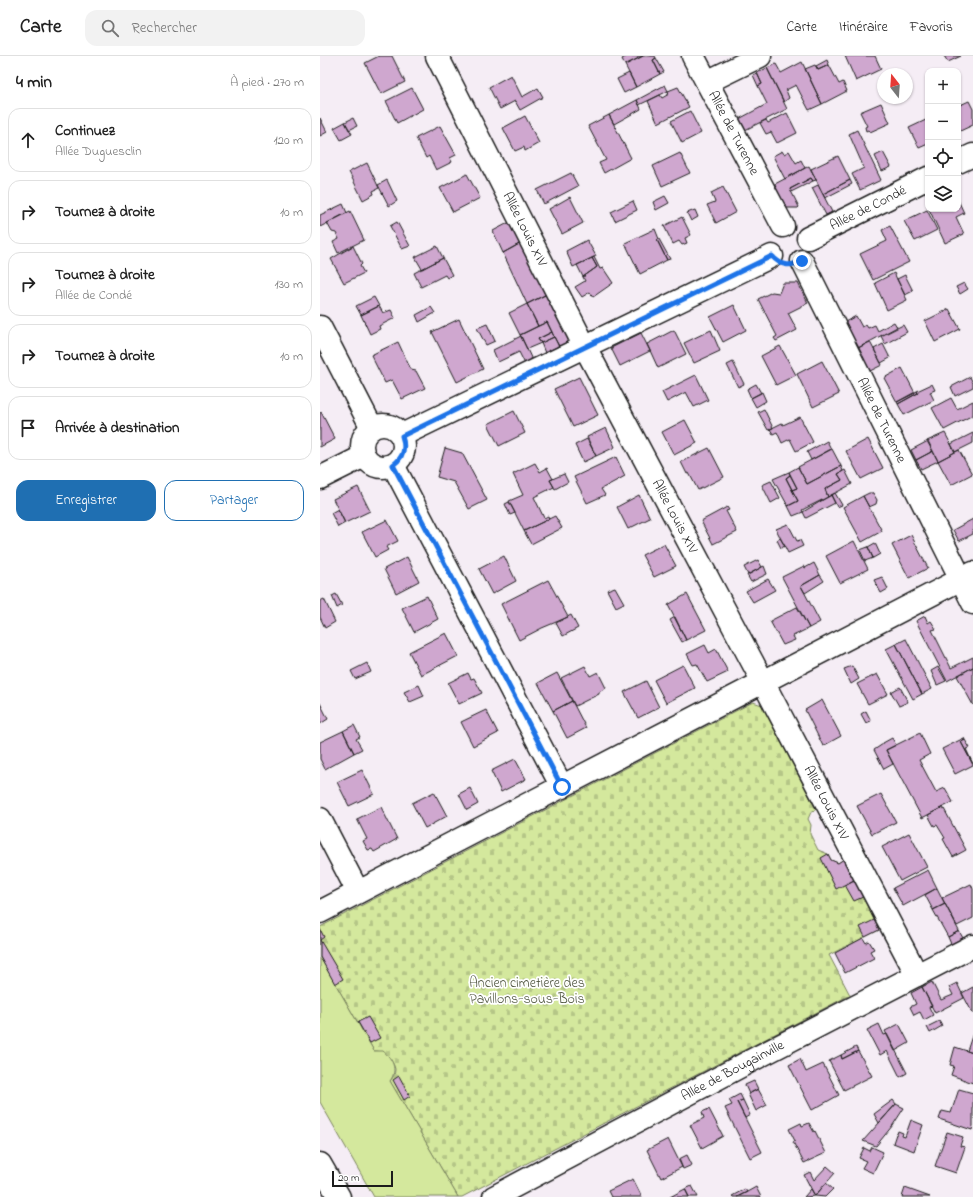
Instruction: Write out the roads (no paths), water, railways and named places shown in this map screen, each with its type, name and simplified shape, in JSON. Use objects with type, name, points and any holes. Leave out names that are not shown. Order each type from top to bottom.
[{"type":"street","name":"Allée Louis XIV","points":[[437,56],[585,347],[917,975]]},
{"type":"street","name":"Allée de Turenne","points":[[693,56],[783,226]]},
{"type":"street","points":[[706,82],[760,56]]},
{"type":"street","points":[[961,161],[973,155]]},
{"type":"street","name":"Allée de Condé","points":[[808,238],[925,180]]},
{"type":"street","points":[[789,225],[801,228],[808,238],[809,251],[802,261],[796,264],[783,265],[772,256],[770,251],[770,239],[773,233],[783,226],[789,225]]},
{"type":"street","points":[[402,436],[772,256]]},
{"type":"street","name":"Allée de Turenne","points":[[802,261],[967,577],[973,603]]},
{"type":"street","points":[[320,327],[372,428]]},
{"type":"street","points":[[378,425],[392,426],[402,436],[404,449],[402,455],[393,465],[380,468],[368,462],[364,456],[362,450],[363,438],[372,428],[378,425]]},
{"type":"street","points":[[320,478],[364,456]]},
{"type":"street","points":[[393,465],[562,787]]},
{"type":"street","points":[[320,912],[967,577]]},
{"type":"street","points":[[320,820],[358,892]]},
{"type":"street","name":"Allée de Bougainville","points":[[494,1197],[758,1057],[973,946]]},
{"type":"street","points":[[320,1164],[336,1194]]},
{"type":"park label","name":"Ancien cimetière des Pavillons-sous-Bois","points":[[527,992]]}]
